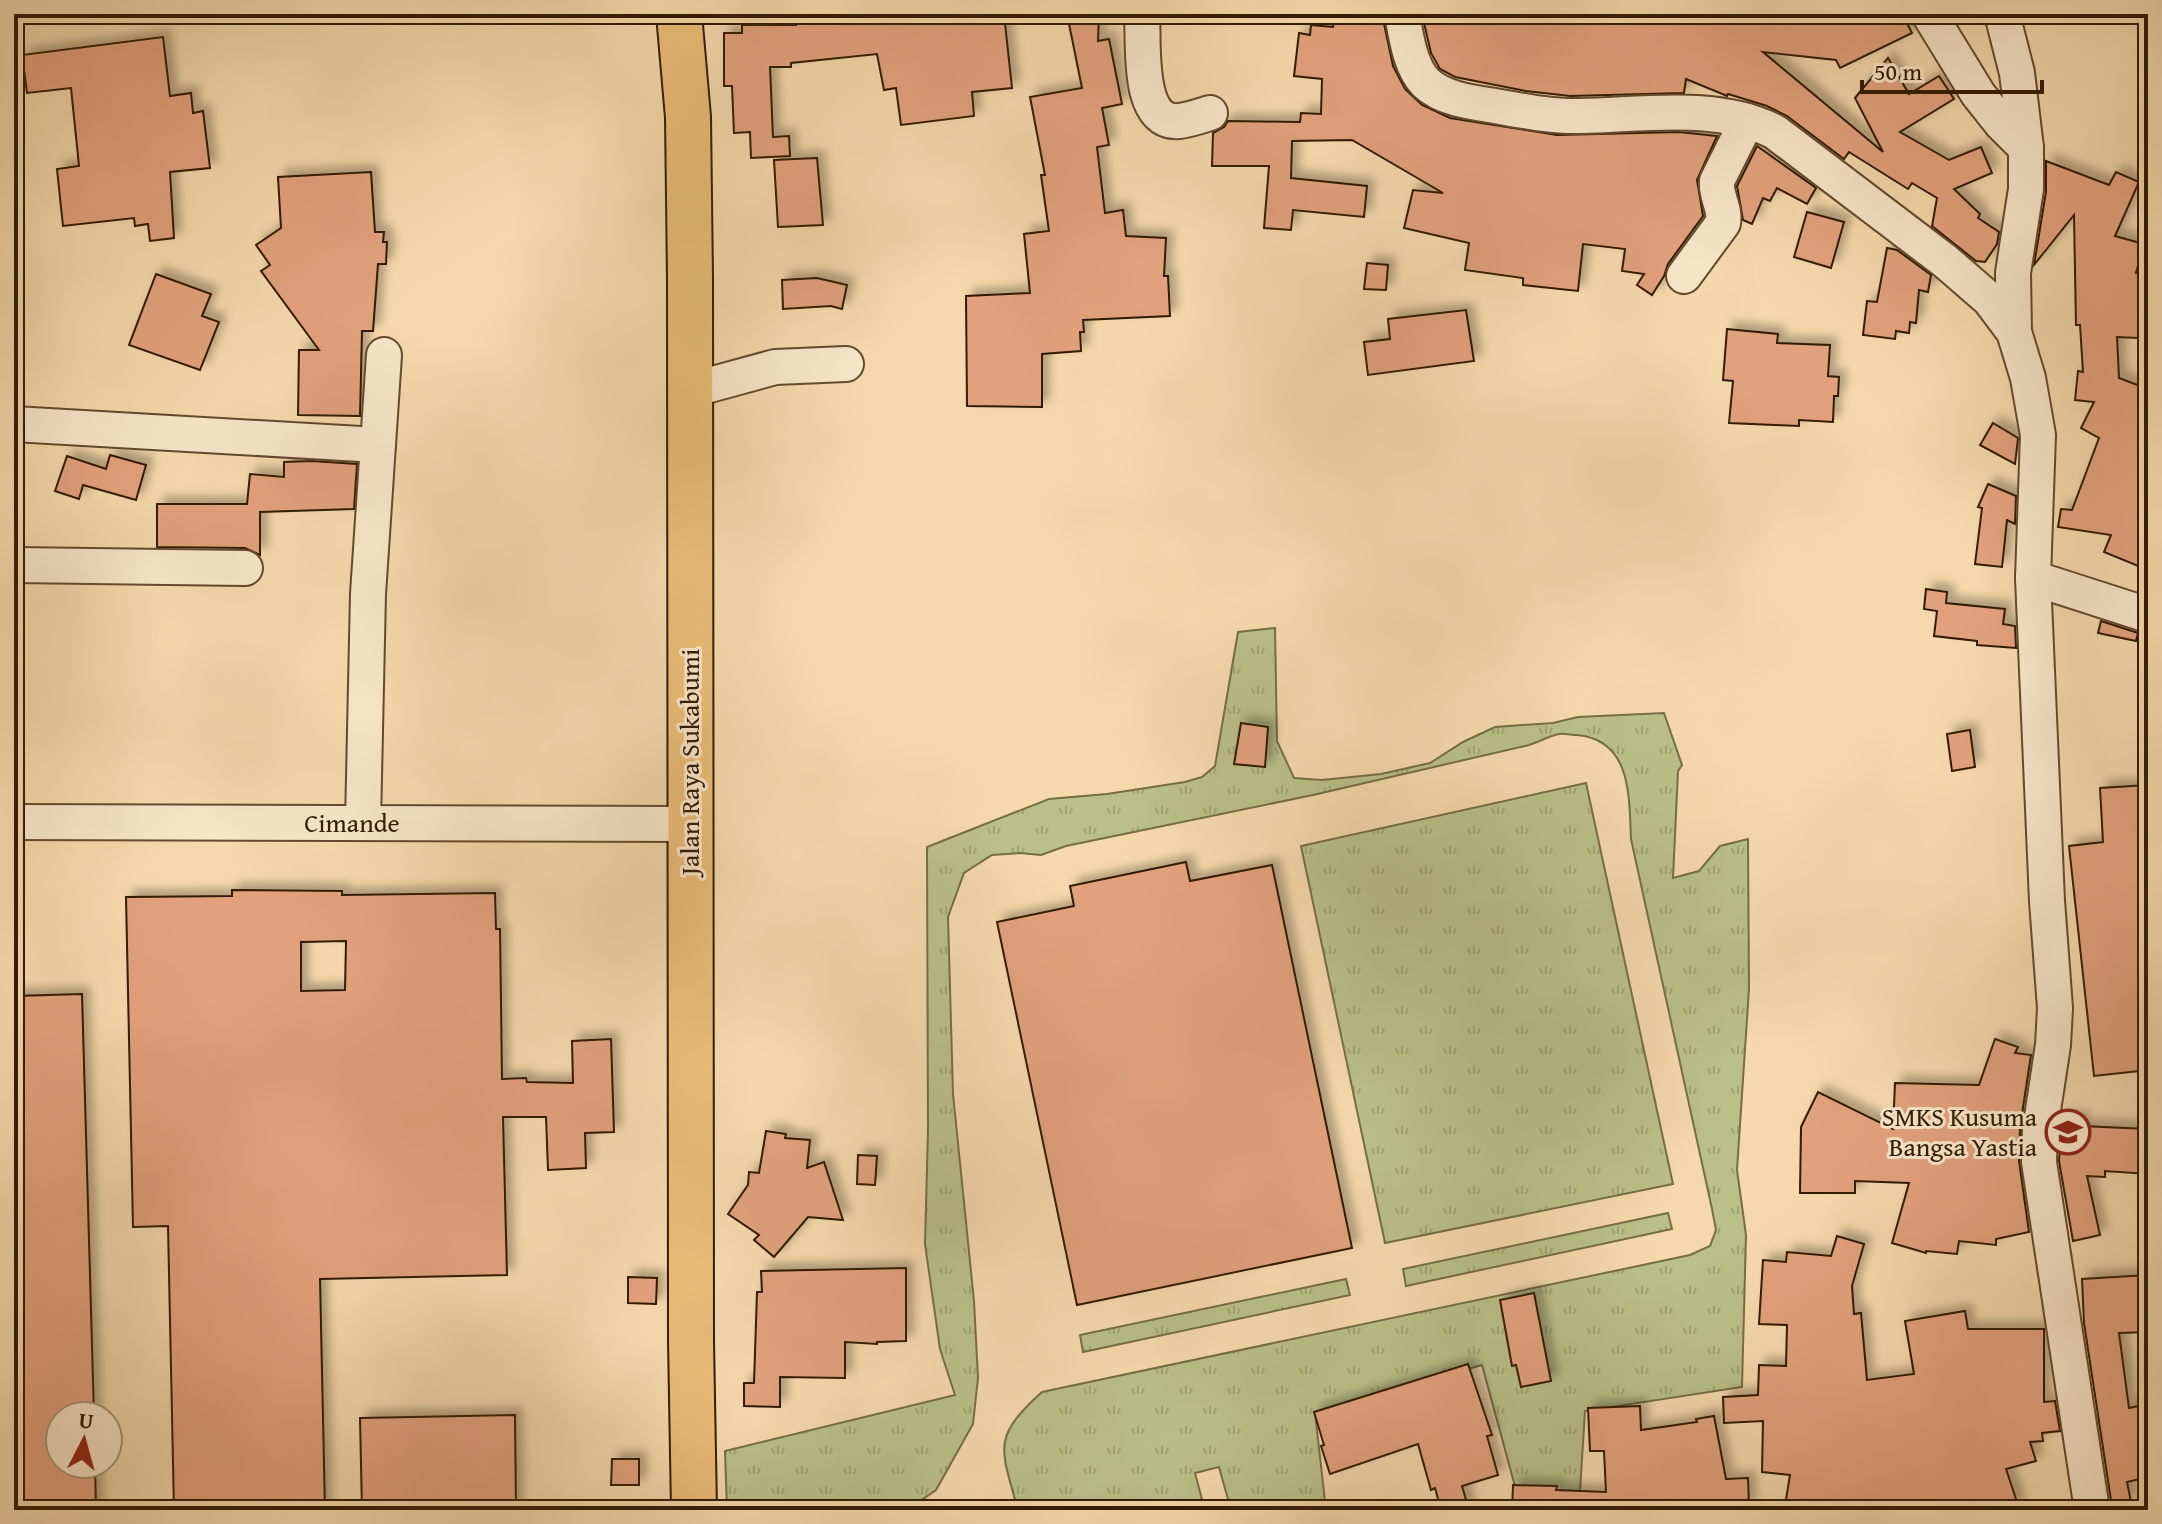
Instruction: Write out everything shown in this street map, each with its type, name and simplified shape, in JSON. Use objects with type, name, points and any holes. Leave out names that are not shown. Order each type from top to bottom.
[{"type":"highway","name":"Jalan Raya Sukabumi","points":[[679,14],[688,117],[691,390],[694,1510]]},
{"type":"street","points":[[1142,14],[1147,95],[1153,112],[1177,122],[1210,113]]},
{"type":"street","points":[[1402,14],[1408,45],[1424,80],[1435,90],[1454,97],[1551,115],[1657,112],[1747,121],[1775,132],[1955,269],[1990,300],[2014,332]]},
{"type":"street","points":[[1929,14],[1978,94],[2026,148]]},
{"type":"street","points":[[2002,14],[2017,73],[2026,148],[2026,189],[2013,273],[2014,332],[2035,407],[2038,435],[2033,578],[2047,901],[2055,999],[2055,1027],[2040,1130],[2039,1162],[2092,1510]]},
{"type":"street","points":[[1684,276],[1723,223],[1725,214],[1716,189],[1717,181],[1747,121]]},
{"type":"street","points":[[363,823],[368,594],[384,355]]},
{"type":"street","points":[[691,390],[775,367],[846,364]]},
{"type":"street","points":[[14,424],[378,445]]},
{"type":"street","points":[[14,565],[245,568]]},
{"type":"street","points":[[2033,578],[2148,615]]},
{"type":"street","name":"Cimande","points":[[14,822],[690,824]]},
{"type":"green space","points":[[1275,628],[1277,741],[1294,778],[1322,780],[1381,774],[1430,763],[1495,727],[1553,723],[1578,717],[1664,713],[1682,765],[1678,771],[1673,878],[1699,871],[1720,846],[1748,839],[1749,989],[1737,1170],[1746,1235],[1742,1387],[1585,1411],[1580,1491],[1516,1490],[1482,1365],[1315,1413],[1326,1510],[1231,1510],[1219,1467],[1195,1473],[1204,1507],[1193,1510],[1018,1510],[1007,1472],[1004,1445],[1008,1433],[1014,1421],[1042,1392],[1690,1255],[1710,1246],[1716,1230],[1631,839],[1624,773],[1608,747],[1595,739],[1561,734],[1529,745],[1313,795],[1066,846],[1041,855],[992,855],[964,873],[948,917],[953,1094],[974,1301],[978,1378],[973,1424],[936,1490],[907,1510],[727,1510],[725,1451],[955,1395],[940,1349],[925,1244],[928,1131],[927,847],[1049,799],[1107,794],[1202,777],[1215,766],[1238,632]]},
{"type":"green space","points":[[1586,783],[1673,1184],[1385,1243],[1301,846]]},
{"type":"green space","points":[[1668,1213],[1672,1229],[1406,1286],[1403,1269]]},
{"type":"green space","points":[[1346,1279],[1350,1295],[1083,1352],[1080,1335]]},
{"type":"building","points":[[796,14],[827,14],[827,21],[882,14],[1004,14],[1012,88],[972,92],[974,116],[901,125],[896,88],[884,90],[877,54],[791,63],[791,67],[770,67],[773,137],[789,136],[790,156],[751,158],[750,132],[734,133],[732,86],[724,86],[724,33],[742,33],[742,25],[796,25]]},
{"type":"building","points":[[1067,14],[1099,14],[1098,41],[1109,39],[1122,104],[1102,108],[1109,145],[1097,147],[1105,213],[1123,210],[1126,236],[1166,238],[1164,276],[1168,276],[1170,316],[1083,320],[1081,351],[1042,354],[1042,407],[967,406],[966,296],[1030,293],[1024,234],[1049,231],[1041,175],[1045,175],[1030,97],[1082,88]]},
{"type":"building","points":[[1335,14],[1368,14],[1367,18],[1383,19],[1393,66],[1405,89],[1422,105],[1450,118],[1557,135],[1679,132],[1717,136],[1697,180],[1703,216],[1668,264],[1652,295],[1637,285],[1644,274],[1622,271],[1625,249],[1583,244],[1578,291],[1523,285],[1523,278],[1465,270],[1469,243],[1404,228],[1413,190],[1443,193],[1352,140],[1292,141],[1291,178],[1367,186],[1364,217],[1293,210],[1291,230],[1264,228],[1269,166],[1212,166],[1213,133],[1228,121],[1300,122],[1301,113],[1321,114],[1322,79],[1294,76],[1299,33],[1310,35],[1311,25],[1333,27]]},
{"type":"building","points":[[1428,14],[1783,14],[1829,20],[1827,14],[1902,14],[1912,33],[1840,68],[1836,60],[1763,52],[1883,152],[1855,98],[1888,58],[1909,94],[1939,76],[1954,99],[1900,132],[1949,160],[1981,147],[1992,173],[1954,189],[1980,214],[1978,218],[1999,232],[1997,244],[1985,262],[1976,261],[1932,226],[1937,198],[1912,183],[1908,189],[1849,152],[1844,159],[1787,116],[1767,106],[1727,96],[1686,79],[1684,93],[1570,96],[1455,77],[1440,69],[1431,53],[1424,23]]},
{"type":"building","points":[[163,37],[170,96],[191,93],[193,113],[203,111],[210,168],[170,172],[174,238],[150,241],[148,224],[135,226],[134,218],[63,226],[57,169],[79,166],[71,88],[27,93],[22,55]]},
{"type":"building","points":[[1757,146],[1816,188],[1807,204],[1777,188],[1770,201],[1763,198],[1752,224],[1743,220],[1737,186]]},
{"type":"building","points":[[817,158],[823,225],[778,227],[774,160]]},
{"type":"building","points":[[2046,161],[2109,185],[2116,172],[2139,182],[2115,236],[2144,244],[2136,273],[2141,273],[2138,338],[2117,337],[2119,378],[2148,389],[2148,570],[2104,552],[2111,535],[2058,527],[2061,509],[2072,510],[2099,438],[2081,428],[2094,402],[2075,400],[2078,371],[2083,372],[2080,325],[2076,325],[2074,215],[2034,265],[2046,192]]},
{"type":"building","points":[[371,172],[375,232],[384,232],[383,242],[387,242],[386,264],[378,264],[373,331],[362,331],[360,416],[298,415],[299,350],[319,350],[261,271],[270,265],[256,245],[281,228],[278,177]]},
{"type":"building","points":[[1807,212],[1844,222],[1831,268],[1794,257]]},
{"type":"building","points":[[1887,248],[1897,250],[1931,275],[1928,292],[1919,290],[1916,323],[1910,322],[1909,333],[1896,331],[1895,339],[1863,335],[1867,301],[1877,302]]},
{"type":"building","points":[[1367,263],[1388,265],[1386,290],[1364,289]]},
{"type":"building","points":[[156,274],[211,294],[202,316],[219,322],[200,370],[129,345]]},
{"type":"building","points":[[817,278],[847,285],[842,309],[831,306],[783,309],[782,280]]},
{"type":"building","points":[[1466,310],[1474,361],[1368,375],[1364,342],[1390,339],[1388,319]]},
{"type":"building","points":[[1727,329],[1778,334],[1777,343],[1830,345],[1828,376],[1839,377],[1838,396],[1834,396],[1833,422],[1799,420],[1799,426],[1729,423],[1733,381],[1723,380]]},
{"type":"building","points":[[1993,423],[2018,438],[2015,464],[1980,445]]},
{"type":"building","points":[[110,455],[146,465],[136,500],[83,485],[79,499],[55,491],[67,456],[106,469]]},
{"type":"building","points":[[284,462],[357,464],[354,509],[260,512],[260,555],[245,548],[157,547],[157,504],[247,504],[250,474],[284,477]]},
{"type":"building","points":[[1988,484],[2016,496],[2015,524],[2007,520],[2002,567],[1975,564],[1982,508],[1978,507]]},
{"type":"building","points":[[1926,589],[1947,592],[1946,603],[2005,609],[2003,624],[2015,626],[2016,648],[1977,645],[1977,641],[1934,636],[1937,611],[1924,609]]},
{"type":"building","points":[[2101,621],[2138,633],[2136,641],[2098,633]]},
{"type":"building","points":[[1241,723],[1268,727],[1265,767],[1234,764]]},
{"type":"building","points":[[1970,730],[1975,767],[1952,771],[1947,734]]},
{"type":"building","points":[[2148,785],[2148,1070],[2094,1076],[2069,846],[2103,842],[2100,788]]},
{"type":"building","points":[[1186,862],[1190,881],[1272,865],[1352,1248],[1077,1305],[997,922],[1074,906],[1070,886]]},
{"type":"building","points":[[232,890],[342,891],[342,895],[495,893],[496,929],[500,929],[502,1079],[573,1083],[572,1041],[611,1039],[614,1132],[585,1133],[586,1168],[548,1170],[546,1117],[503,1117],[507,1275],[320,1279],[325,1510],[174,1510],[168,1226],[133,1227],[126,897],[232,896]],"holes":[[[346,941],[345,990],[301,991],[301,942]]]},
{"type":"building","points":[[82,994],[94,1400],[44,1400],[44,1480],[95,1480],[96,1510],[14,1510],[14,996]]},
{"type":"building","points":[[1995,1039],[2018,1047],[2015,1053],[2031,1055],[2020,1127],[2019,1161],[2029,1232],[1996,1239],[1996,1245],[1959,1241],[1957,1254],[1926,1253],[1892,1243],[1909,1183],[1855,1181],[1855,1193],[1800,1193],[1801,1127],[1818,1092],[1893,1129],[1895,1083],[1979,1085]]},
{"type":"building","points":[[2062,1117],[2082,1119],[2081,1126],[2148,1129],[2148,1174],[2105,1171],[2105,1177],[2087,1176],[2100,1235],[2073,1241],[2059,1161]]},
{"type":"building","points":[[766,1131],[786,1134],[785,1138],[810,1140],[807,1168],[824,1162],[843,1220],[808,1217],[774,1257],[754,1240],[759,1235],[728,1214],[748,1185],[749,1172],[759,1173]]},
{"type":"building","points":[[858,1155],[877,1156],[875,1185],[857,1184]]},
{"type":"building","points":[[1837,1236],[1864,1244],[1852,1286],[1854,1314],[1861,1313],[1867,1380],[1914,1374],[1905,1321],[1965,1311],[1968,1329],[2044,1329],[2044,1402],[2055,1401],[2060,1431],[2042,1433],[2043,1441],[2030,1442],[2036,1461],[2006,1469],[2018,1505],[2002,1510],[1800,1510],[1785,1506],[1790,1475],[1762,1472],[1763,1421],[1724,1423],[1723,1397],[1758,1395],[1759,1365],[1786,1366],[1787,1325],[1759,1324],[1763,1260],[1786,1262],[1787,1252],[1831,1256]]},
{"type":"building","points":[[906,1268],[906,1341],[877,1344],[845,1342],[845,1378],[780,1377],[780,1407],[744,1406],[744,1383],[754,1383],[757,1292],[762,1292],[761,1271]]},
{"type":"building","points":[[2148,1275],[2148,1332],[2119,1333],[2129,1408],[2148,1404],[2148,1477],[2127,1482],[2131,1502],[2112,1507],[2084,1323],[2082,1279]]},
{"type":"building","points":[[628,1277],[657,1278],[656,1304],[628,1303]]},
{"type":"building","points":[[1534,1293],[1551,1381],[1521,1387],[1516,1365],[1512,1366],[1500,1300]]},
{"type":"building","points":[[1468,1364],[1492,1435],[1487,1436],[1498,1475],[1462,1486],[1469,1510],[1441,1510],[1435,1488],[1431,1490],[1418,1444],[1330,1474],[1314,1412]]},
{"type":"building","points":[[1640,1406],[1641,1430],[1697,1422],[1696,1419],[1714,1416],[1726,1479],[1748,1478],[1749,1507],[1707,1510],[1512,1510],[1513,1485],[1606,1492],[1604,1451],[1590,1451],[1588,1408]]},
{"type":"building","points":[[515,1415],[516,1510],[362,1510],[360,1418]]},
{"type":"building","points":[[612,1459],[639,1459],[639,1485],[611,1485]]},
{"type":"place","name":"SMKS Kusuma Bangsa Yastia","points":[[2068,1132]]}]
